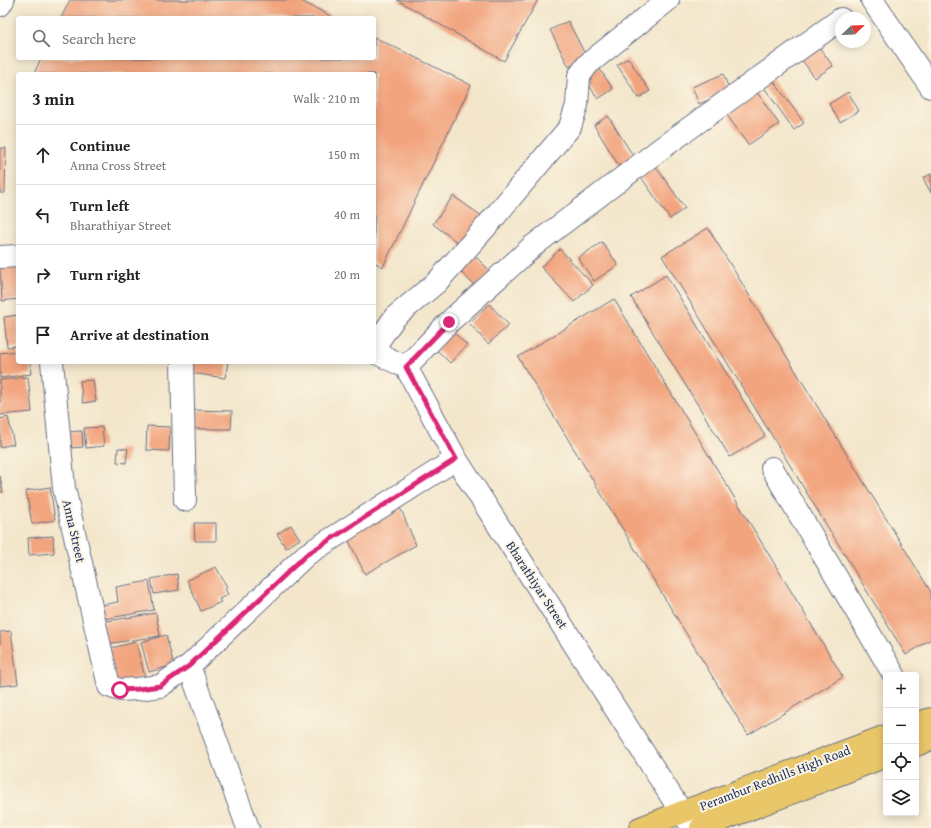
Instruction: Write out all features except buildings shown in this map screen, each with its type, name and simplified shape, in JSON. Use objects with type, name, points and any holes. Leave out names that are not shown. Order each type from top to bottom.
[{"type":"main road","points":[[919,723],[931,719]]},
{"type":"main road","name":"Perambur Redhills High Road","points":[[640,828],[688,821],[883,737]]},
{"type":"main road","points":[[919,743],[931,739]]},
{"type":"main road","name":"Perambur Redhills High Road","points":[[701,828],[883,757]]},
{"type":"street","points":[[0,5],[3,0]]},
{"type":"street","points":[[376,344],[395,317],[437,282],[491,221],[570,127],[577,105],[579,76],[588,64],[668,0]]},
{"type":"street","points":[[852,12],[868,0]]},
{"type":"street","points":[[872,0],[931,87]]},
{"type":"street","points":[[376,353],[406,367],[449,322],[533,246],[659,150],[835,24]]},
{"type":"street","points":[[0,257],[16,256]]},
{"type":"street","name":"Anna Street","points":[[52,364],[64,488],[109,686],[120,690],[160,686],[189,666]]},
{"type":"street","points":[[182,364],[185,500]]},
{"type":"street","name":"Bharathiyar Street","points":[[406,367],[456,459],[688,821]]},
{"type":"street","points":[[248,828],[189,666],[306,555],[456,459]]},
{"type":"street","points":[[772,468],[892,672]]},
{"type":"route","points":[[120,690],[160,686],[189,666],[306,555],[456,459],[406,367],[449,322]]}]
